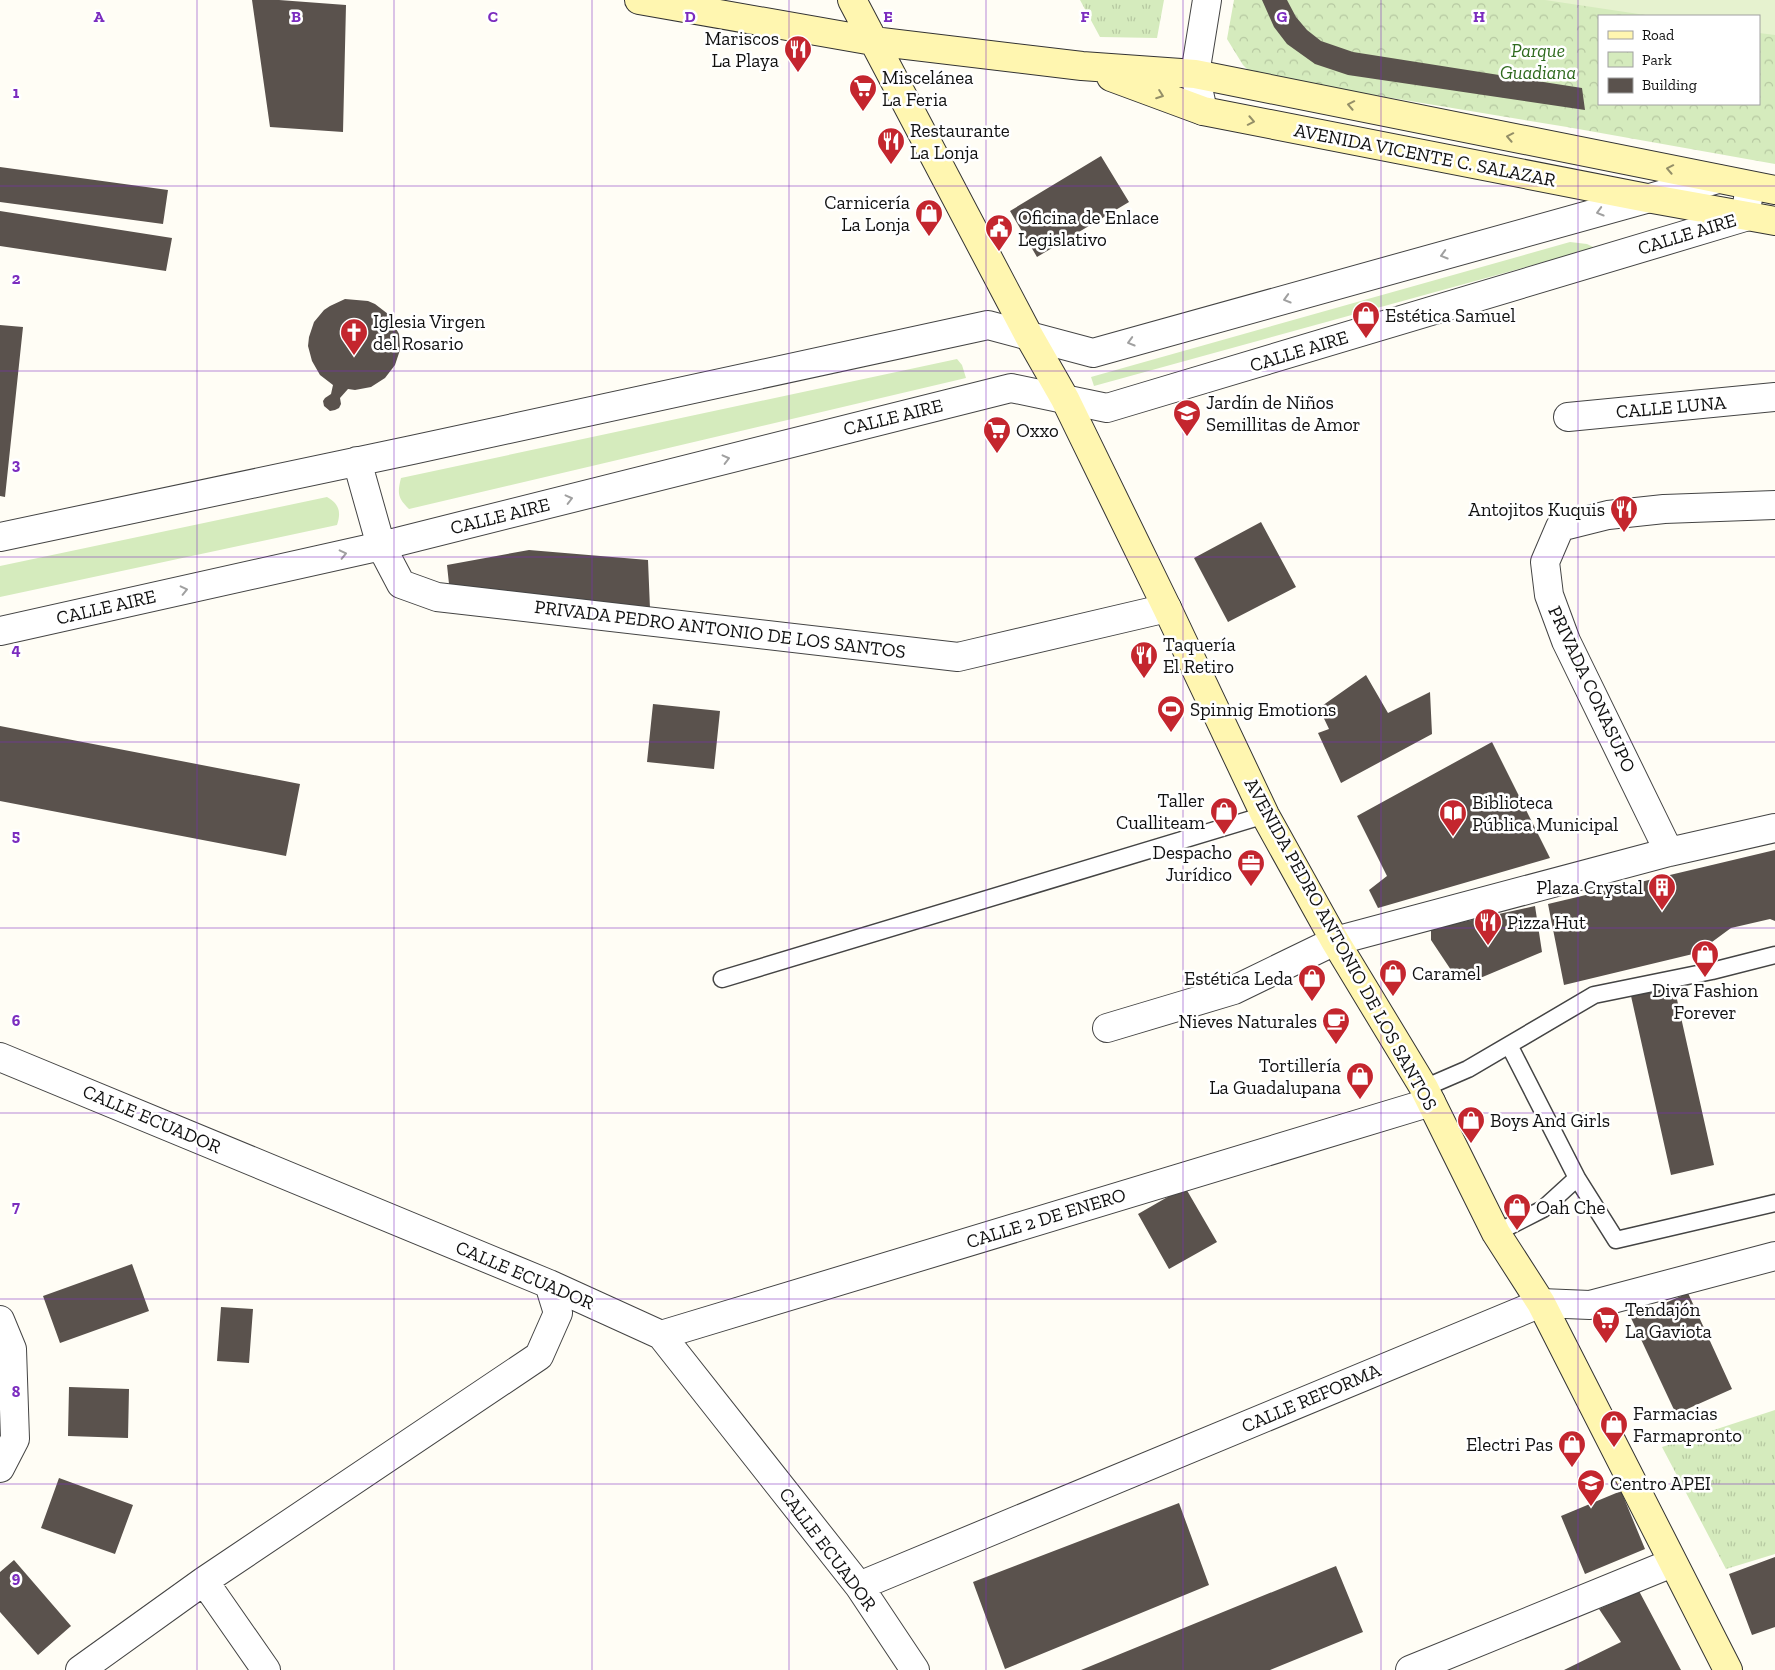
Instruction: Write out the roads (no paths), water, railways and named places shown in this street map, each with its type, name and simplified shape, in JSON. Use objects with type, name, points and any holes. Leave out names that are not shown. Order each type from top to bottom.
[{"type":"street","name":"AVENIDA VICENTE C. SALAZAR","points":[[638,0],[873,41],[1082,66],[1195,74],[1763,188]]},
{"type":"street","name":"AVENIDA PEDRO ANTONIO DE LOS SANTOS","points":[[852,0],[1029,336],[1065,400],[1167,608],[1265,815],[1335,941],[1427,1095],[1496,1233],[1541,1302],[1728,1670]]},
{"type":"street","points":[[1204,111],[1195,74],[1207,0]]},
{"type":"street","name":"AVENIDA VICENTE C. SALAZAR","points":[[1082,66],[1204,111],[1647,198],[1775,221]]},
{"type":"street","points":[[0,537],[988,324],[1093,353],[1718,179]]},
{"type":"street","name":"CALLE AIRE","points":[[0,631],[381,546],[1011,388],[1107,408],[1746,217],[1763,188]]},
{"type":"street","name":"CALLE LUNA","points":[[1568,417],[1775,397]]},
{"type":"street","name":"PRIVADA PEDRO ANTONIO DE LOS SANTOS","points":[[356,461],[381,546],[401,584],[437,597],[958,657],[1167,608]]},
{"type":"street","name":"PRIVADA CONASUPO","points":[[1669,852],[1566,641],[1549,595],[1545,562],[1560,527],[1608,515],[1664,509],[1775,505]]},
{"type":"street","points":[[1107,1028],[1234,990],[1335,941],[1669,852],[1775,828]]},
{"type":"street","name":"CALLE ECUADOR","points":[[0,1057],[549,1284],[660,1335],[859,1586],[915,1670]]},
{"type":"street","name":"CALLE 2 DE ENERO","points":[[660,1335],[1427,1095]]},
{"type":"street","name":"CALLE REFORMA","points":[[859,1586],[1541,1302],[1590,1304],[1775,1256]]},
{"type":"street","points":[[80,1670],[204,1581],[539,1356],[558,1313],[549,1284]]},
{"type":"street","points":[[0,1320],[12,1349],[15,1439],[0,1468]]},
{"type":"street","points":[[1410,1670],[1672,1563]]},
{"type":"street","points":[[204,1581],[266,1670]]},
{"type":"lane","points":[[722,979],[1265,815]]},
{"type":"lane","points":[[1427,1095],[1594,995],[1712,971],[1775,955]]},
{"type":"lane","points":[[1508,1045],[1577,1178],[1616,1240],[1775,1204]]},
{"type":"lane","points":[[1496,1233],[1543,1209],[1577,1178]]},
{"type":"place","name":"Mariscos La Playa","points":[[798,73]]},
{"type":"place","name":"Miscelánea La Feria","points":[[863,112]]},
{"type":"place","name":"Restaurante La Lonja","points":[[891,165]]},
{"type":"place","name":"Carnicería La Lonja","points":[[929,237]]},
{"type":"place","name":"Oficina de Enlace Legislativo","points":[[999,252]]},
{"type":"place","name":"Estética Samuel","points":[[1366,339]]},
{"type":"place","name":"Iglesia Virgen del Rosario","points":[[354,356]]},
{"type":"place","name":"Jardín de Niños Semillitas de Amor","points":[[1187,437]]},
{"type":"place","name":"Oxxo","points":[[997,454]]},
{"type":"place","name":"Antojitos Kuquis","points":[[1624,533]]},
{"type":"place","name":"Taquería El Retiro","points":[[1144,679]]},
{"type":"place","name":"Spinnig Emotions","points":[[1171,733]]},
{"type":"place","name":"Taller Cualliteam","points":[[1224,835]]},
{"type":"place","name":"Biblioteca Pública Municipal","points":[[1453,837]]},
{"type":"place","name":"Despacho Jurídico","points":[[1251,887]]},
{"type":"place","name":"Plaza Crystal","points":[[1662,911]]},
{"type":"place","name":"Pizza Hut","points":[[1488,946]]},
{"type":"place","name":"Diva Fashion Forever","points":[[1705,978]]},
{"type":"place","name":"Caramel","points":[[1393,997]]},
{"type":"place","name":"Estética Leda","points":[[1312,1002]]},
{"type":"place","name":"Nieves Naturales","points":[[1336,1045]]},
{"type":"place","name":"Tortillería La Guadalupana","points":[[1360,1100]]},
{"type":"place","name":"Boys And Girls","points":[[1471,1144]]},
{"type":"place","name":"Oah Che","points":[[1517,1231]]},
{"type":"place","name":"Tendajón La Gaviota","points":[[1606,1344]]},
{"type":"place","name":"Farmacias Farmapronto","points":[[1614,1448]]},
{"type":"place","name":"Electri Pas","points":[[1572,1468]]},
{"type":"place","name":"Centro APEI","points":[[1591,1507]]},
{"type":"park label","name":"Parque Guadiana","points":[[1538,61]]}]
